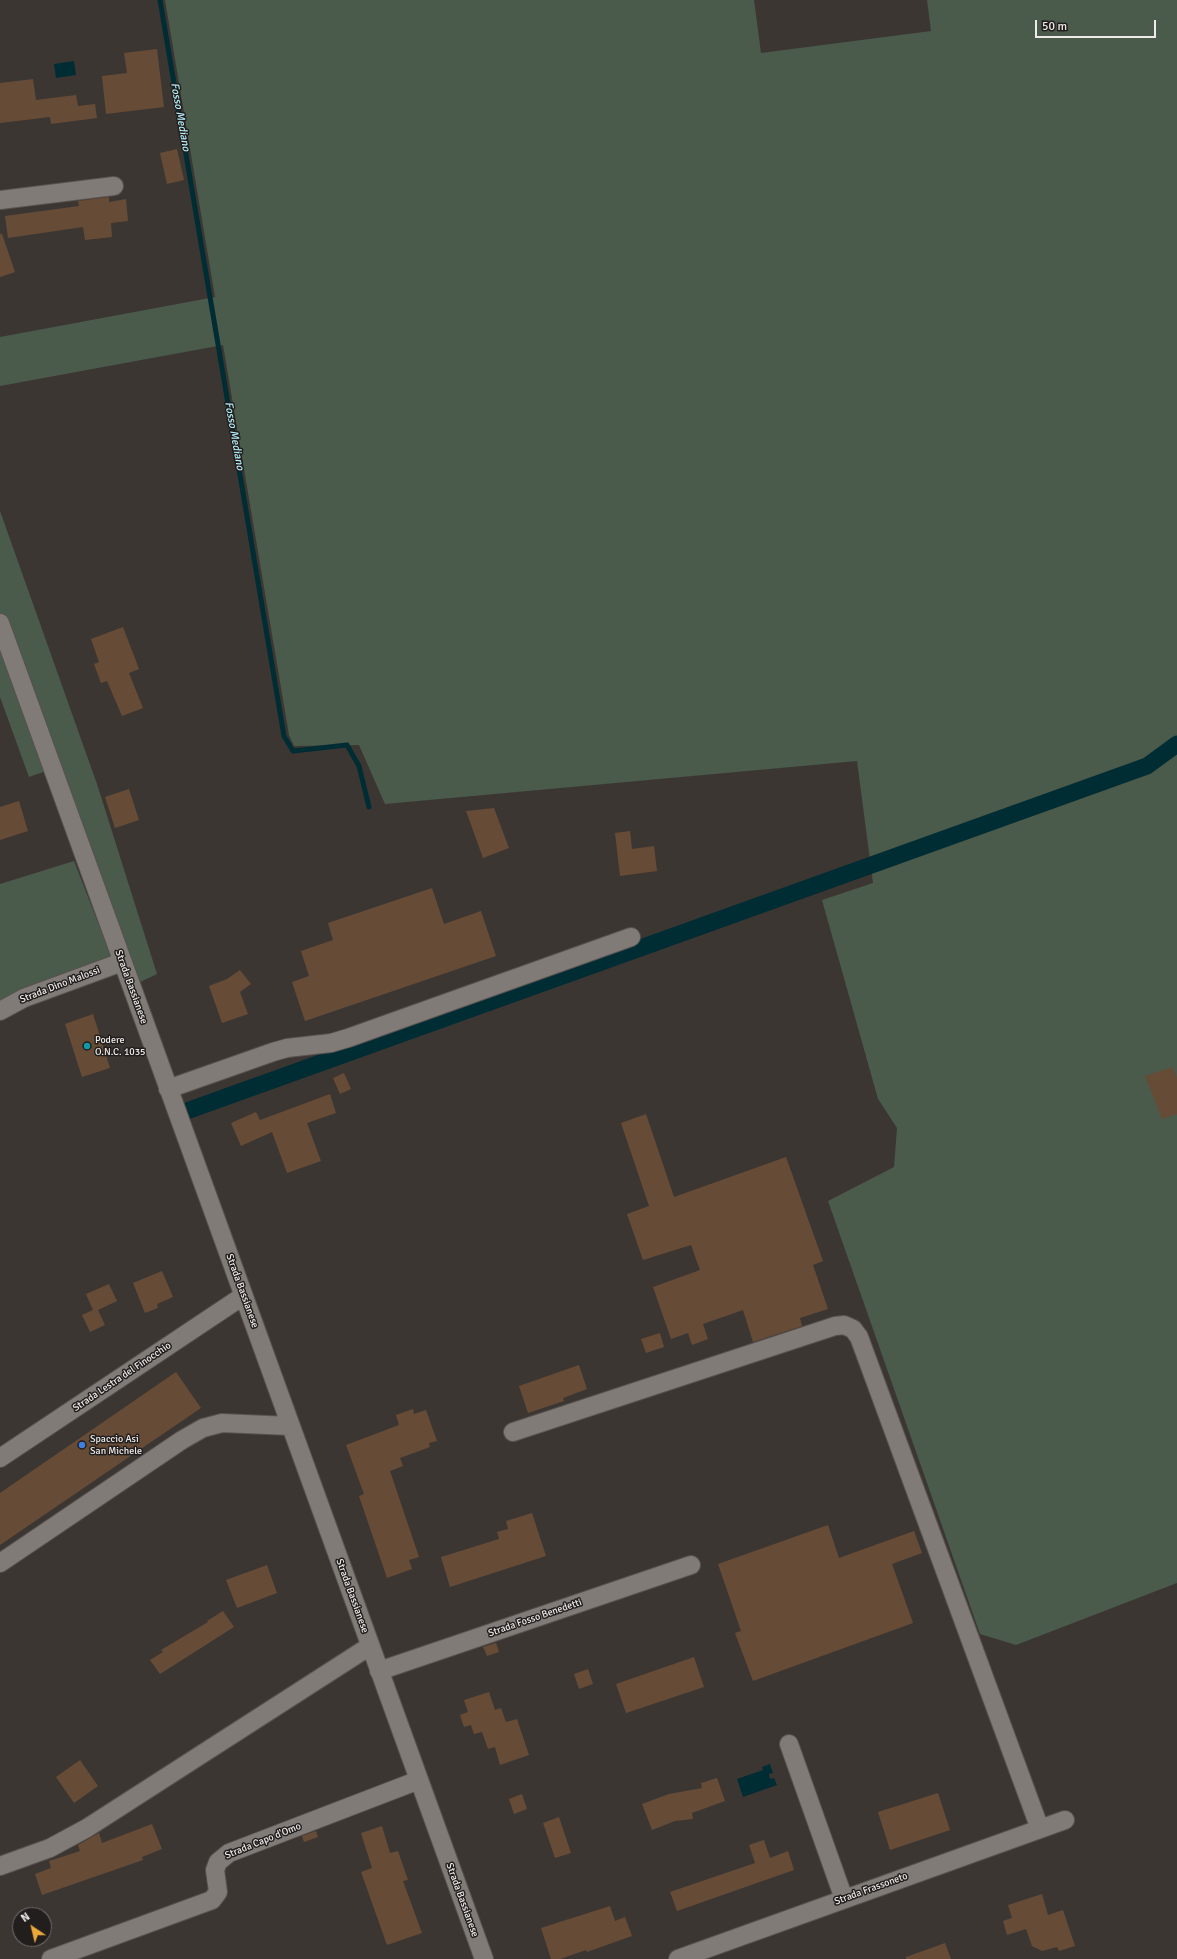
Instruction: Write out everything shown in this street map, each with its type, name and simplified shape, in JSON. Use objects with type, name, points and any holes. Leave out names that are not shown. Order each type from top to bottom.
[{"type":"street","points":[[0,200],[114,186]]},
{"type":"street","name":"Strada Bassianese","points":[[0,623],[484,1959]]},
{"type":"street","points":[[168,1089],[287,1048],[331,1043],[348,1038],[631,937]]},
{"type":"street","name":"Strada Dino Malossi","points":[[0,1011],[24,998],[122,962]]},
{"type":"street","name":"Strada Lestra del Finocchio","points":[[0,1458],[243,1296]]},
{"type":"street","points":[[513,1432],[835,1326],[844,1325],[853,1329],[862,1344],[1040,1829]]},
{"type":"street","points":[[0,1563],[182,1440],[203,1428],[222,1423],[290,1426]]},
{"type":"street","name":"Strada Fosso Benedetti","points":[[379,1671],[690,1564]]},
{"type":"street","points":[[0,1866],[50,1848],[86,1828],[370,1646]]},
{"type":"street","points":[[788,1744],[844,1899]]},
{"type":"street","name":"Strada Capo d'Omo","points":[[51,1959],[212,1900],[218,1892],[215,1870],[218,1862],[229,1853],[419,1780]]},
{"type":"street","name":"Strada Frassoneto","points":[[678,1959],[1064,1820]]},
{"type":"green space","points":[[165,0],[754,0],[761,53],[931,31],[927,0],[1177,0],[1177,1583],[1016,1645],[980,1634],[828,1201],[894,1167],[897,1128],[878,1099],[822,900],[873,883],[857,761],[385,804],[359,745],[294,746],[289,735],[223,345],[0,386],[0,337],[215,297]]},
{"type":"green space","points":[[0,511],[97,784],[157,974],[136,984],[58,767],[29,777],[0,697]]},
{"type":"green space","points":[[74,861],[111,956],[0,1002],[0,884]]},
{"type":"water","points":[[74,61],[76,75],[56,78],[54,64]]},
{"type":"water","points":[[770,1764],[773,1773],[769,1774],[770,1779],[774,1778],[777,1785],[743,1797],[737,1779],[763,1770],[762,1767]]},
{"type":"building","points":[[157,49],[164,107],[106,114],[102,76],[127,73],[124,53]]},
{"type":"building","points":[[33,79],[36,100],[76,95],[78,106],[95,104],[97,118],[51,124],[50,117],[0,123],[0,83]]},
{"type":"building","points":[[177,149],[184,180],[167,184],[160,153]]},
{"type":"building","points":[[109,197],[109,202],[126,199],[128,221],[111,223],[112,237],[85,240],[83,227],[8,238],[5,216],[79,206],[78,201]]},
{"type":"building","points":[[0,234],[2,234],[15,272],[0,277]]},
{"type":"building","points":[[123,627],[139,669],[129,673],[143,708],[122,716],[107,681],[101,683],[94,664],[99,662],[91,639]]},
{"type":"building","points":[[129,789],[139,820],[115,828],[105,797]]},
{"type":"building","points":[[19,801],[28,831],[0,840],[0,807]]},
{"type":"building","points":[[494,808],[509,848],[483,858],[466,811]]},
{"type":"building","points":[[630,831],[632,849],[654,846],[657,871],[620,876],[615,833]]},
{"type":"building","points":[[432,888],[444,924],[481,911],[496,956],[305,1021],[292,982],[309,976],[301,951],[333,940],[328,923]]},
{"type":"building","points":[[240,970],[251,984],[240,992],[248,1014],[222,1023],[209,986],[227,979]]},
{"type":"building","name":"Podere O.N.C. 1035","points":[[93,1014],[110,1068],[82,1077],[65,1024]]},
{"type":"building","points":[[1173,1067],[1177,1078],[1177,1114],[1162,1119],[1145,1076]]},
{"type":"building","points":[[344,1073],[351,1089],[340,1094],[333,1078]]},
{"type":"building","points":[[330,1094],[336,1113],[307,1123],[321,1161],[287,1173],[272,1132],[241,1146],[231,1123],[256,1112],[260,1120]]},
{"type":"building","points":[[646,1114],[674,1197],[786,1157],[823,1261],[813,1265],[828,1309],[800,1318],[802,1326],[753,1342],[743,1310],[703,1324],[708,1339],[692,1345],[688,1333],[671,1339],[653,1287],[700,1270],[691,1245],[643,1260],[627,1214],[649,1206],[621,1123]]},
{"type":"building","points":[[162,1271],[173,1297],[157,1304],[158,1308],[145,1313],[133,1283]]},
{"type":"building","points":[[109,1284],[117,1301],[98,1310],[105,1325],[90,1332],[82,1315],[93,1310],[86,1294]]},
{"type":"building","points":[[660,1333],[664,1347],[646,1353],[641,1339]]},
{"type":"building","points":[[579,1365],[587,1389],[563,1398],[564,1401],[528,1413],[519,1386]]},
{"type":"building","points":[[176,1372],[201,1408],[0,1545],[0,1493]]},
{"type":"building","points":[[413,1409],[414,1414],[426,1410],[437,1441],[429,1443],[430,1447],[400,1458],[403,1466],[390,1471],[419,1557],[409,1560],[412,1569],[387,1578],[359,1496],[364,1494],[346,1445],[399,1425],[396,1415]]},
{"type":"building","points":[[532,1513],[546,1556],[450,1587],[441,1557],[499,1539],[497,1532],[508,1529],[506,1521]]},
{"type":"building","points":[[828,1525],[839,1558],[914,1531],[922,1553],[892,1564],[913,1623],[753,1681],[735,1633],[741,1631],[718,1564]]},
{"type":"building","points":[[267,1565],[277,1593],[237,1608],[226,1580]]},
{"type":"building","points":[[223,1611],[234,1627],[160,1674],[150,1660],[163,1652],[161,1650],[208,1622],[207,1621]]},
{"type":"building","points":[[496,1643],[499,1652],[487,1656],[483,1647]]},
{"type":"building","points":[[694,1657],[704,1687],[626,1713],[616,1684]]},
{"type":"building","points":[[588,1669],[593,1684],[579,1689],[574,1674]]},
{"type":"building","points":[[489,1692],[495,1710],[501,1708],[506,1722],[517,1719],[529,1755],[500,1765],[495,1747],[488,1749],[482,1732],[474,1734],[471,1725],[464,1727],[460,1715],[468,1712],[464,1700]]},
{"type":"building","points":[[80,1760],[98,1786],[74,1803],[56,1777]]},
{"type":"building","points":[[717,1778],[725,1801],[692,1813],[693,1819],[675,1821],[652,1830],[642,1804],[669,1794],[702,1788],[701,1783]]},
{"type":"building","points":[[938,1793],[950,1830],[890,1850],[878,1812]]},
{"type":"building","points":[[522,1794],[527,1809],[514,1814],[509,1799]]},
{"type":"building","points":[[559,1817],[571,1853],[555,1858],[543,1823]]},
{"type":"building","points":[[152,1824],[162,1849],[142,1857],[143,1860],[42,1895],[35,1874],[51,1868],[49,1861],[80,1851],[78,1845],[99,1833],[102,1843]]},
{"type":"building","points":[[382,1826],[390,1853],[398,1851],[408,1880],[403,1881],[422,1933],[387,1945],[361,1872],[372,1868],[361,1833]]},
{"type":"building","points":[[316,1831],[318,1837],[304,1842],[302,1836]]},
{"type":"building","points":[[764,1840],[770,1858],[788,1851],[794,1870],[677,1911],[670,1892],[755,1863],[749,1845]]},
{"type":"building","points":[[1042,1894],[1048,1915],[1063,1910],[1075,1946],[1059,1951],[1057,1947],[1042,1951],[1032,1946],[1026,1929],[1007,1935],[1003,1921],[1012,1918],[1008,1905]]},
{"type":"building","points":[[610,1906],[615,1921],[625,1917],[632,1936],[587,1952],[586,1950],[560,1959],[551,1959],[541,1928]]},
{"type":"building","points":[[945,1943],[951,1959],[906,1959],[906,1957]]},
{"type":"waterway","name":"Fosso Mediano","points":[[160,0],[284,736],[293,751],[347,745],[359,766],[369,807]]},
{"type":"waterway","points":[[184,1112],[1147,766],[1177,744]]},
{"type":"place","name":"Podere O.N.C. 1035","points":[[87,1046]]},
{"type":"place","name":"Spaccio Asi San Michele","points":[[82,1445]]}]
